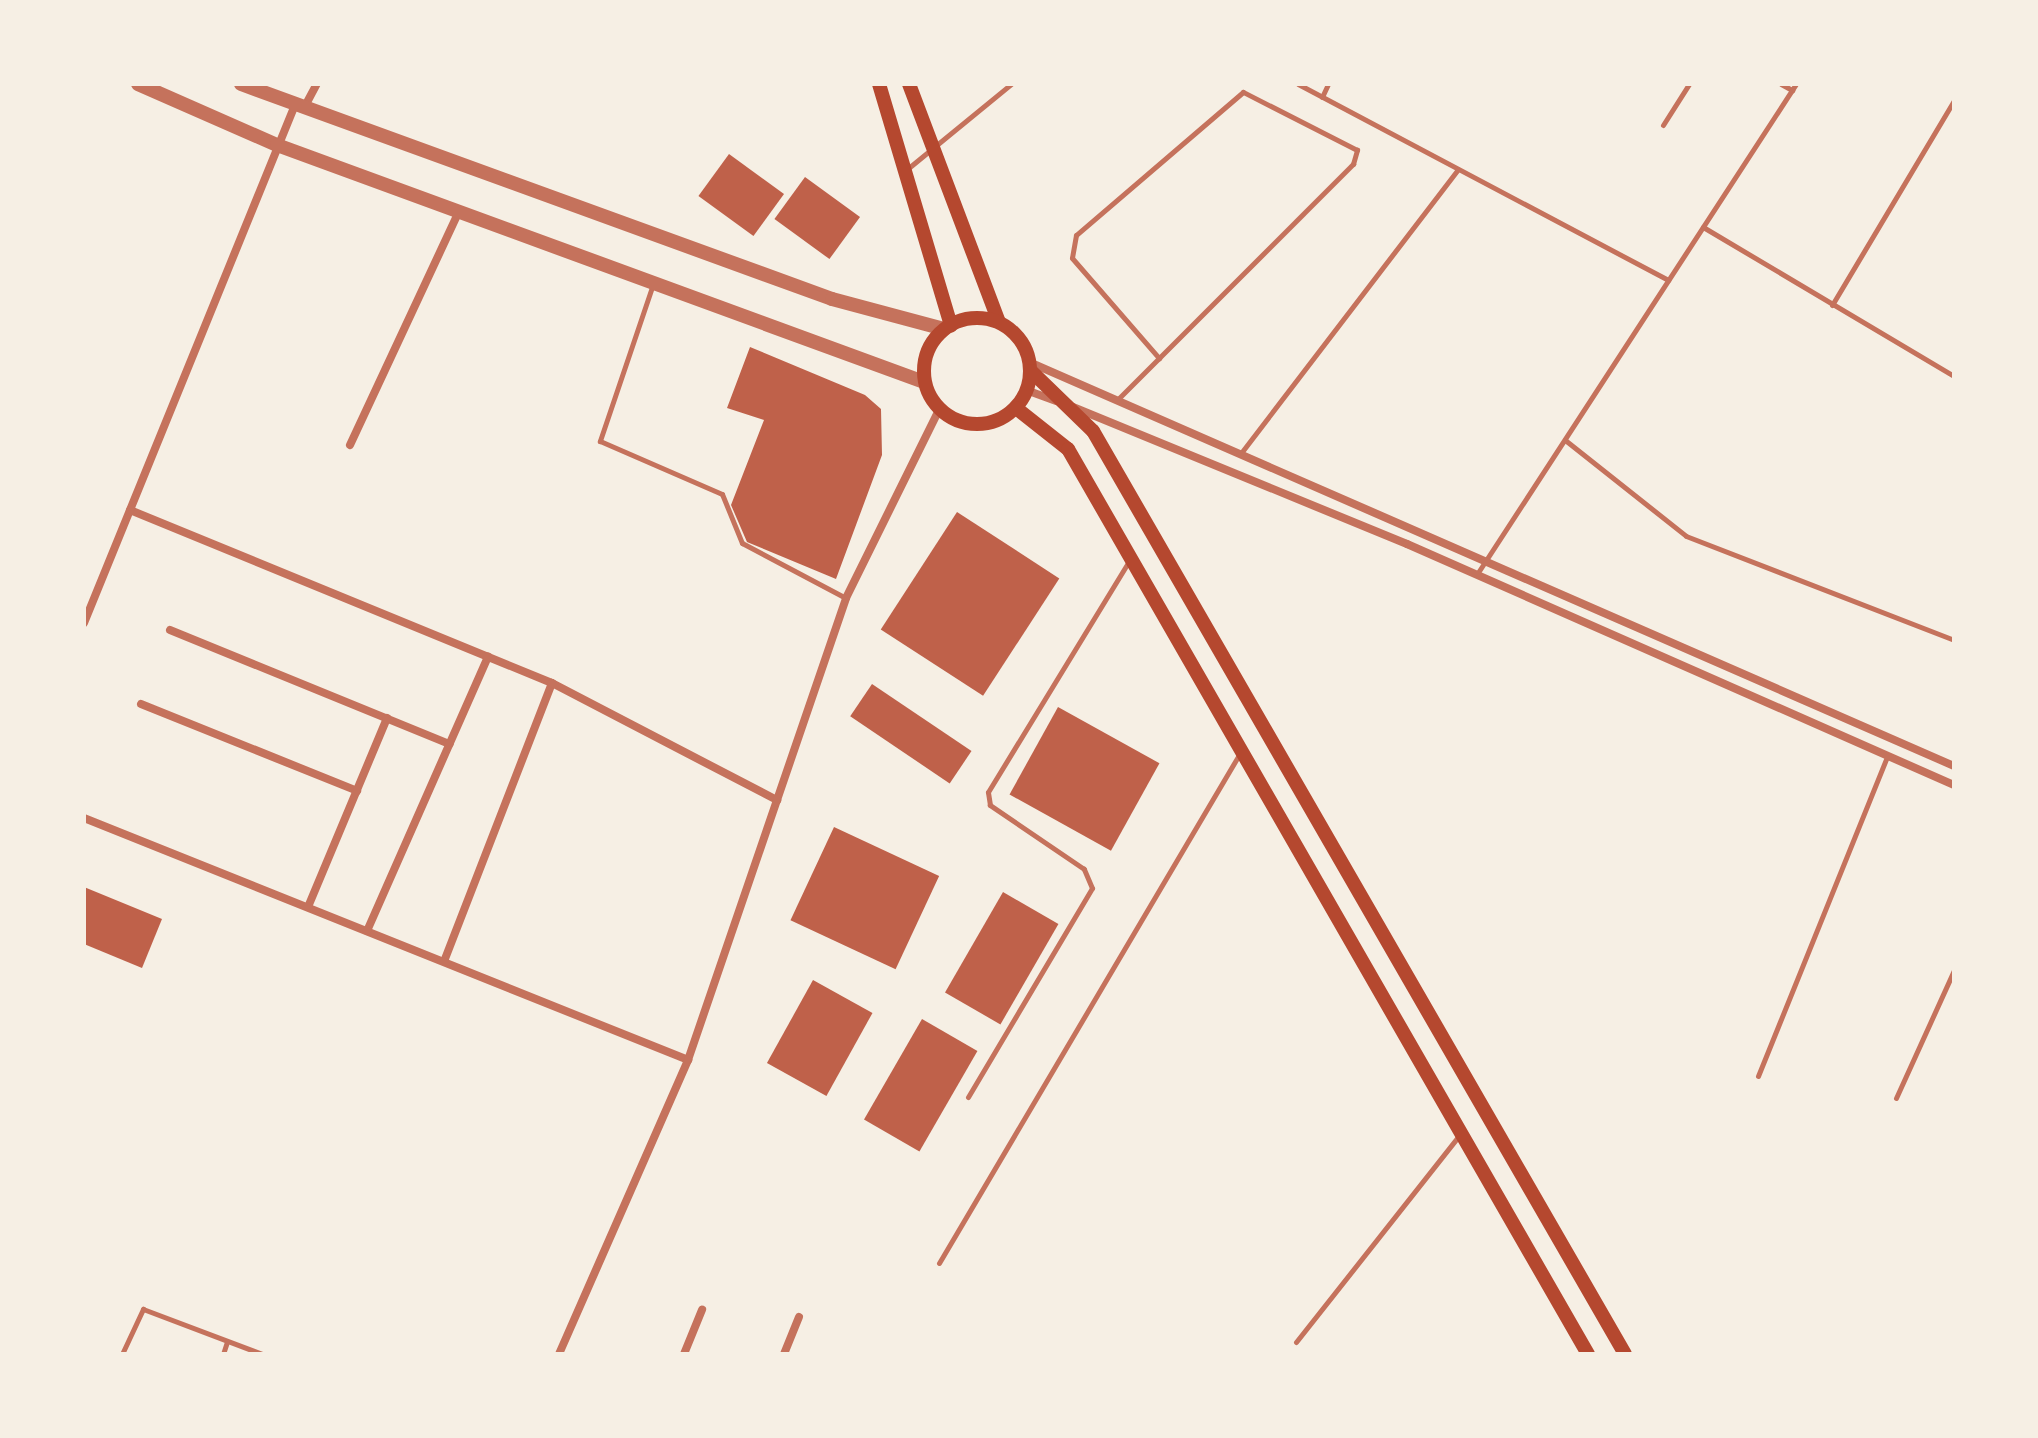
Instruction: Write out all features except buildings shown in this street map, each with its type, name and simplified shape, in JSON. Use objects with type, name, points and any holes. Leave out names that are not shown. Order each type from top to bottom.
[{"type":"main road","points":[[879,84],[947,327]]},
{"type":"main road","points":[[909,84],[931,152],[999,322],[1022,342],[1030,366],[1026,390],[1016,408],[970,425],[939,410],[924,382],[926,353],[947,327],[970,318],[999,322]]},
{"type":"main road","points":[[1030,366],[1076,408],[1625,1354]]},
{"type":"main road","points":[[1016,408],[1068,449],[1458,1137],[1588,1354]]},
{"type":"street","points":[[138,84],[277,145],[655,280],[924,382]]},
{"type":"street","points":[[241,84],[832,299],[947,327]]},
{"type":"street","points":[[84,623],[277,145],[317,84]]},
{"type":"street","points":[[350,445],[459,210]]},
{"type":"street","points":[[1030,366],[1117,400],[1487,559],[1954,766]]},
{"type":"street","points":[[1026,390],[1477,574],[1954,785]]},
{"type":"street","points":[[559,1354],[688,1060],[846,598],[939,410]]},
{"type":"street","points":[[130,510],[552,683],[777,800]]},
{"type":"street","points":[[170,630],[450,744]]},
{"type":"street","points":[[367,931],[488,657]]},
{"type":"street","points":[[444,961],[552,683]]},
{"type":"street","points":[[141,704],[357,791]]},
{"type":"street","points":[[308,907],[387,718]]},
{"type":"street","points":[[84,818],[688,1060]]},
{"type":"street","points":[[684,1354],[702,1310]]},
{"type":"street","points":[[784,1354],[799,1317]]},
{"type":"lane","points":[[905,171],[1011,84]]},
{"type":"lane","points":[[1298,84],[1668,280]]},
{"type":"lane","points":[[1322,97],[1328,84]]},
{"type":"lane","points":[[1663,125],[1689,84]]},
{"type":"lane","points":[[1781,84],[1792,90]]},
{"type":"lane","points":[[1477,574],[1796,84]]},
{"type":"lane","points":[[1117,400],[1159,358],[1353,164],[1357,150],[1257,94],[1231,95],[1076,235],[1072,258],[1159,358]]},
{"type":"lane","points":[[1832,305],[1954,100]]},
{"type":"lane","points":[[1241,453],[1458,169]]},
{"type":"lane","points":[[1703,227],[1954,376]]},
{"type":"lane","points":[[655,280],[600,441],[722,494],[742,543],[846,598]]},
{"type":"lane","points":[[1565,440],[1686,536],[1954,640]]},
{"type":"lane","points":[[968,1097],[1092,888],[1084,869],[986,800],[1130,558]]},
{"type":"lane","points":[[939,1263],[1240,752]]},
{"type":"lane","points":[[1758,1076],[1887,756]]},
{"type":"lane","points":[[1896,1098],[1954,970]]},
{"type":"lane","points":[[1296,1342],[1458,1137]]},
{"type":"lane","points":[[122,1354],[143,1309],[262,1354]]},
{"type":"lane","points":[[223,1354],[227,1342]]}]
